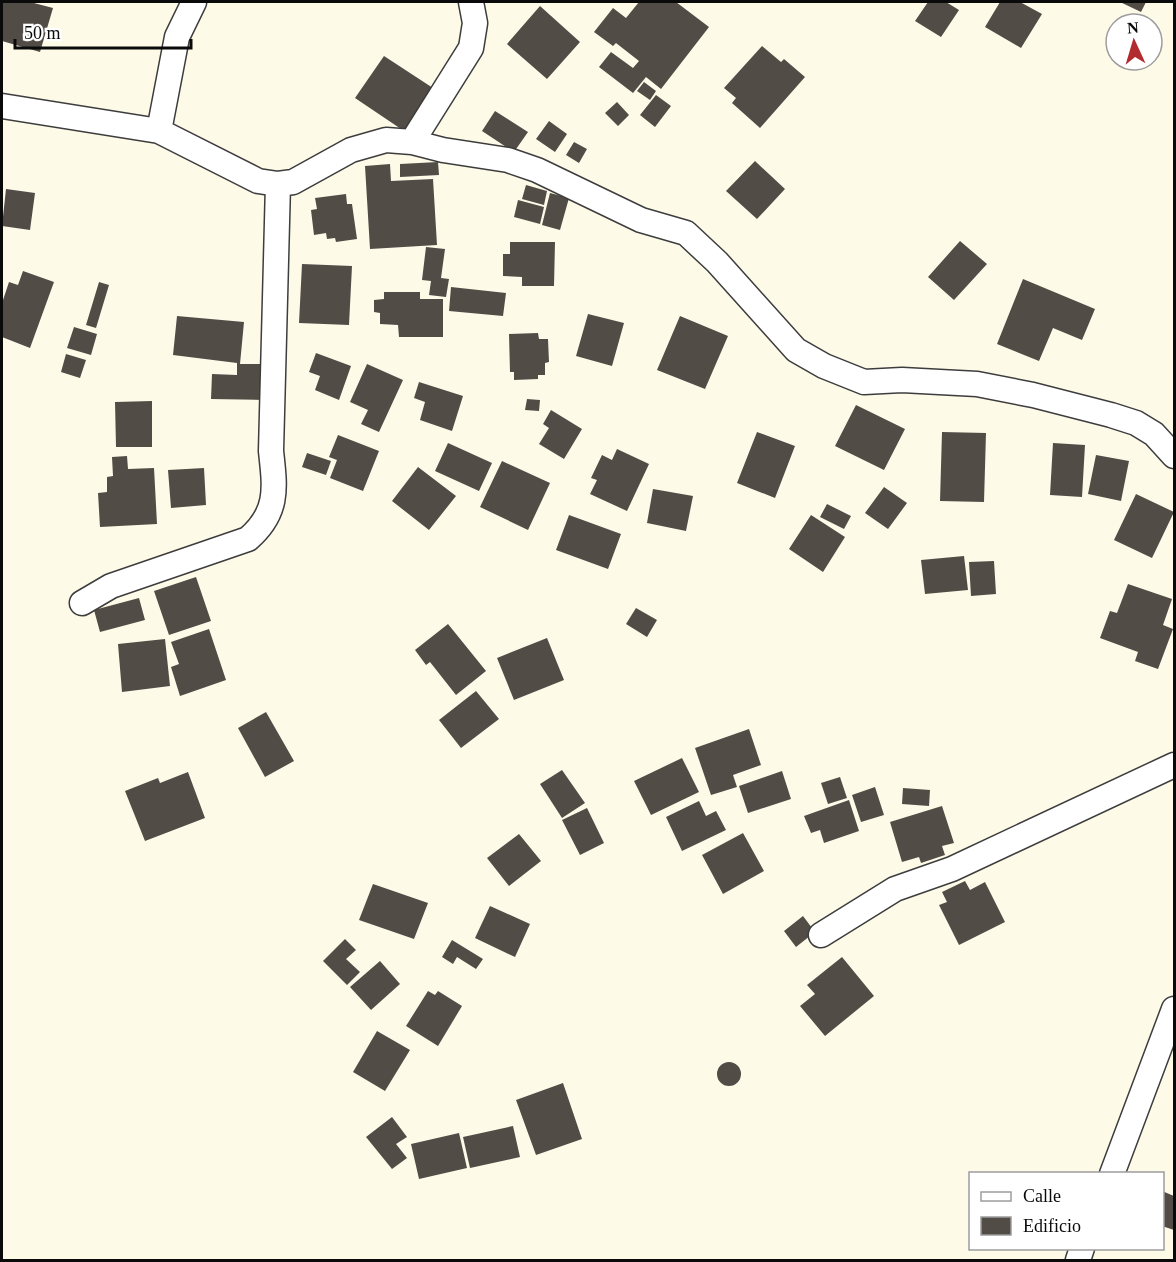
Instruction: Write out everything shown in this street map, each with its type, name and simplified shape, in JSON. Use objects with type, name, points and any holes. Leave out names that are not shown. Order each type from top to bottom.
[{"type":"street","points":[[159,131],[177,38],[194,2]]},
{"type":"street","points":[[412,142],[471,48],[475,22],[471,2]]},
{"type":"street","points":[[2,105],[159,131],[258,181],[278,184],[293,182],[351,150],[386,141],[412,142],[443,150],[508,160],[537,170],[641,220],[686,233],[717,262],[796,350],[824,366],[864,382],[902,380],[976,384],[1111,414],[1145,428],[1174,456]]},
{"type":"street","points":[[82,603],[111,586],[249,539],[264,525],[276,494],[271,451],[278,184]]},
{"type":"street","points":[[821,935],[895,889],[952,869],[1174,765]]},
{"type":"street","points":[[1112,1172],[1174,1010]]},
{"type":"building","points":[[2,2],[30,2],[53,8],[40,52],[2,41]]},
{"type":"building","points":[[639,2],[676,2],[709,27],[661,89],[646,77],[633,93],[599,67],[611,52],[633,68],[639,61],[616,43],[613,46],[594,32],[613,8],[626,18]]},
{"type":"building","points":[[928,2],[946,2],[959,10],[941,37],[915,21]]},
{"type":"building","points":[[1000,2],[1020,2],[1042,14],[1021,48],[985,27]]},
{"type":"building","points":[[1120,2],[1146,2],[1141,12]]},
{"type":"building","points":[[540,6],[580,42],[547,79],[507,44]]},
{"type":"building","points":[[762,46],[781,62],[784,59],[805,77],[760,128],[732,103],[736,98],[724,88]]},
{"type":"building","points":[[384,56],[436,90],[407,133],[355,98]]},
{"type":"building","points":[[644,82],[656,91],[650,100],[637,91]]},
{"type":"building","points":[[656,95],[671,106],[655,127],[640,115]]},
{"type":"building","points":[[617,102],[629,115],[618,126],[605,113]]},
{"type":"building","points":[[495,111],[528,132],[514,152],[482,131]]},
{"type":"building","points":[[549,121],[567,134],[555,152],[536,139]]},
{"type":"building","points":[[574,142],[587,149],[579,163],[566,155]]},
{"type":"building","points":[[755,161],[785,189],[757,219],[726,191]]},
{"type":"building","points":[[438,162],[439,175],[400,177],[400,164]]},
{"type":"building","points":[[390,164],[391,181],[433,179],[437,245],[370,249],[365,166]]},
{"type":"building","points":[[526,185],[547,191],[544,205],[522,199]]},
{"type":"building","points":[[6,189],[35,193],[30,230],[2,226]]},
{"type":"building","points":[[550,193],[569,198],[560,230],[542,225]]},
{"type":"building","points":[[346,194],[347,204],[352,204],[357,239],[336,242],[335,238],[327,239],[326,233],[314,235],[311,210],[317,209],[315,198]]},
{"type":"building","points":[[518,200],[544,207],[540,224],[514,217]]},
{"type":"building","points":[[960,241],[987,264],[954,300],[928,277]]},
{"type":"building","points":[[510,242],[555,242],[554,286],[522,286],[522,277],[503,276],[503,254],[510,254]]},
{"type":"building","points":[[426,247],[445,249],[441,278],[449,279],[446,297],[429,295],[431,281],[422,280]]},
{"type":"building","points":[[302,264],[352,266],[349,325],[299,323]]},
{"type":"building","points":[[23,271],[54,282],[30,348],[2,337],[2,303],[9,282],[18,285]]},
{"type":"building","points":[[1023,279],[1095,309],[1082,340],[1053,328],[1039,361],[997,344]]},
{"type":"building","points":[[99,282],[109,285],[96,328],[86,325]]},
{"type":"building","points":[[451,287],[506,293],[503,316],[449,311]]},
{"type":"building","points":[[384,292],[420,292],[420,299],[443,299],[443,337],[399,337],[398,325],[380,324],[380,313],[374,312],[374,300],[384,299]]},
{"type":"building","points":[[588,314],[624,323],[612,366],[576,356]]},
{"type":"building","points":[[177,316],[244,322],[240,364],[264,364],[263,400],[211,399],[212,374],[237,375],[237,363],[173,355]]},
{"type":"building","points":[[680,316],[728,336],[705,389],[657,370]]},
{"type":"building","points":[[74,327],[97,334],[91,355],[67,348]]},
{"type":"building","points":[[538,333],[539,339],[548,339],[549,362],[545,363],[545,375],[538,375],[538,379],[514,380],[514,372],[510,372],[509,334]]},
{"type":"building","points":[[316,353],[351,366],[339,400],[315,390],[320,376],[309,372]]},
{"type":"building","points":[[66,354],[86,360],[80,378],[61,372]]},
{"type":"building","points":[[367,364],[403,380],[379,432],[361,424],[368,410],[350,402]]},
{"type":"building","points":[[419,382],[463,396],[452,431],[420,420],[425,402],[414,398]]},
{"type":"building","points":[[527,399],[540,400],[539,411],[525,410]]},
{"type":"building","points":[[152,401],[152,447],[116,447],[115,402]]},
{"type":"building","points":[[856,405],[905,429],[884,470],[835,446]]},
{"type":"building","points":[[551,410],[582,429],[564,459],[539,444],[549,428],[543,424]]},
{"type":"building","points":[[757,432],[795,446],[775,498],[737,483]]},
{"type":"building","points":[[942,432],[986,433],[984,502],[940,501]]},
{"type":"building","points":[[338,435],[379,451],[363,491],[330,478],[337,460],[329,457]]},
{"type":"building","points":[[448,443],[492,463],[479,491],[435,471]]},
{"type":"building","points":[[1053,443],[1085,445],[1082,497],[1050,495]]},
{"type":"building","points":[[617,449],[649,464],[627,511],[590,494],[597,480],[591,478],[602,455],[612,460]]},
{"type":"building","points":[[307,453],[331,461],[326,475],[302,467]]},
{"type":"building","points":[[1096,455],[1129,461],[1121,501],[1088,494]]},
{"type":"building","points":[[127,456],[128,469],[154,468],[157,524],[100,527],[98,493],[107,492],[107,477],[113,476],[112,457]]},
{"type":"building","points":[[502,461],[550,483],[528,530],[480,507]]},
{"type":"building","points":[[418,467],[456,496],[429,530],[392,501]]},
{"type":"building","points":[[204,468],[206,505],[171,508],[168,470]]},
{"type":"building","points":[[884,487],[907,503],[888,529],[865,513]]},
{"type":"building","points":[[653,489],[693,496],[686,531],[647,523]]},
{"type":"building","points":[[1136,494],[1174,512],[1152,558],[1114,540]]},
{"type":"building","points":[[827,504],[851,516],[844,529],[820,517]]},
{"type":"building","points":[[569,515],[621,534],[608,569],[556,550]]},
{"type":"building","points":[[811,515],[845,537],[823,572],[789,549]]},
{"type":"building","points":[[964,556],[968,590],[925,594],[921,560]]},
{"type":"building","points":[[994,561],[996,594],[971,596],[969,562]]},
{"type":"building","points":[[196,577],[211,621],[169,635],[154,591]]},
{"type":"building","points":[[1128,584],[1172,599],[1163,625],[1173,629],[1158,669],[1135,661],[1138,652],[1100,638],[1110,611],[1117,613]]},
{"type":"building","points":[[139,598],[145,620],[100,632],[94,610]]},
{"type":"building","points":[[636,608],[657,620],[647,637],[626,624]]},
{"type":"building","points":[[448,624],[486,671],[456,695],[430,662],[426,665],[415,650]]},
{"type":"building","points":[[209,629],[226,680],[180,696],[171,667],[179,664],[171,642]]},
{"type":"building","points":[[547,638],[564,680],[514,700],[497,658]]},
{"type":"building","points":[[165,639],[170,686],[122,692],[118,644]]},
{"type":"building","points":[[476,691],[499,719],[461,748],[439,720]]},
{"type":"building","points":[[266,712],[294,761],[265,777],[238,728]]},
{"type":"building","points":[[749,729],[761,765],[733,775],[737,787],[711,795],[695,748]]},
{"type":"building","points":[[682,758],[699,792],[651,815],[634,781]]},
{"type":"building","points":[[562,770],[585,803],[562,818],[540,784]]},
{"type":"building","points":[[782,771],[791,799],[748,813],[739,786]]},
{"type":"building","points":[[188,772],[205,818],[145,841],[125,791],[158,778],[160,783]]},
{"type":"building","points":[[840,777],[847,798],[828,804],[821,783]]},
{"type":"building","points":[[875,787],[884,815],[861,822],[852,795]]},
{"type":"building","points":[[903,788],[930,790],[929,806],[902,804]]},
{"type":"building","points":[[849,800],[859,831],[824,843],[820,830],[811,833],[804,816]]},
{"type":"building","points":[[699,801],[706,816],[716,811],[726,830],[682,851],[666,817]]},
{"type":"building","points":[[942,806],[954,843],[942,846],[945,855],[921,863],[919,857],[902,862],[890,822]]},
{"type":"building","points":[[587,808],[604,843],[580,855],[562,820]]},
{"type":"building","points":[[743,833],[764,871],[723,894],[702,855]]},
{"type":"building","points":[[519,834],[541,861],[509,886],[487,858]]},
{"type":"building","points":[[965,881],[970,890],[985,882],[1005,922],[959,945],[939,905],[947,902],[942,892]]},
{"type":"building","points":[[373,884],[428,903],[414,939],[359,920]]},
{"type":"building","points":[[490,906],[530,924],[515,957],[475,938]]},
{"type":"building","points":[[803,916],[815,932],[796,947],[784,931]]},
{"type":"building","points":[[345,939],[356,950],[346,959],[360,972],[347,985],[323,961]]},
{"type":"building","points":[[452,940],[483,959],[476,969],[457,957],[453,964],[442,957]]},
{"type":"building","points":[[842,957],[874,996],[825,1036],[800,1006],[815,994],[807,985]]},
{"type":"building","points":[[380,961],[400,984],[371,1010],[350,987]]},
{"type":"building","points":[[428,991],[435,995],[438,991],[462,1006],[438,1046],[406,1026]]},
{"type":"building","points":[[377,1031],[410,1050],[385,1091],[353,1072]]},
{"type":"building","points":[[729,1062],[737,1066],[741,1074],[737,1082],[729,1086],[721,1082],[717,1074],[721,1066]]},
{"type":"building","points":[[563,1083],[582,1139],[536,1155],[516,1100]]},
{"type":"building","points":[[392,1117],[407,1137],[396,1144],[407,1158],[392,1169],[366,1137]]},
{"type":"building","points":[[513,1126],[520,1157],[470,1168],[463,1137]]},
{"type":"building","points":[[459,1133],[467,1168],[419,1179],[411,1144]]},
{"type":"building","points":[[1164,1192],[1174,1196],[1174,1230],[1164,1227]]}]
